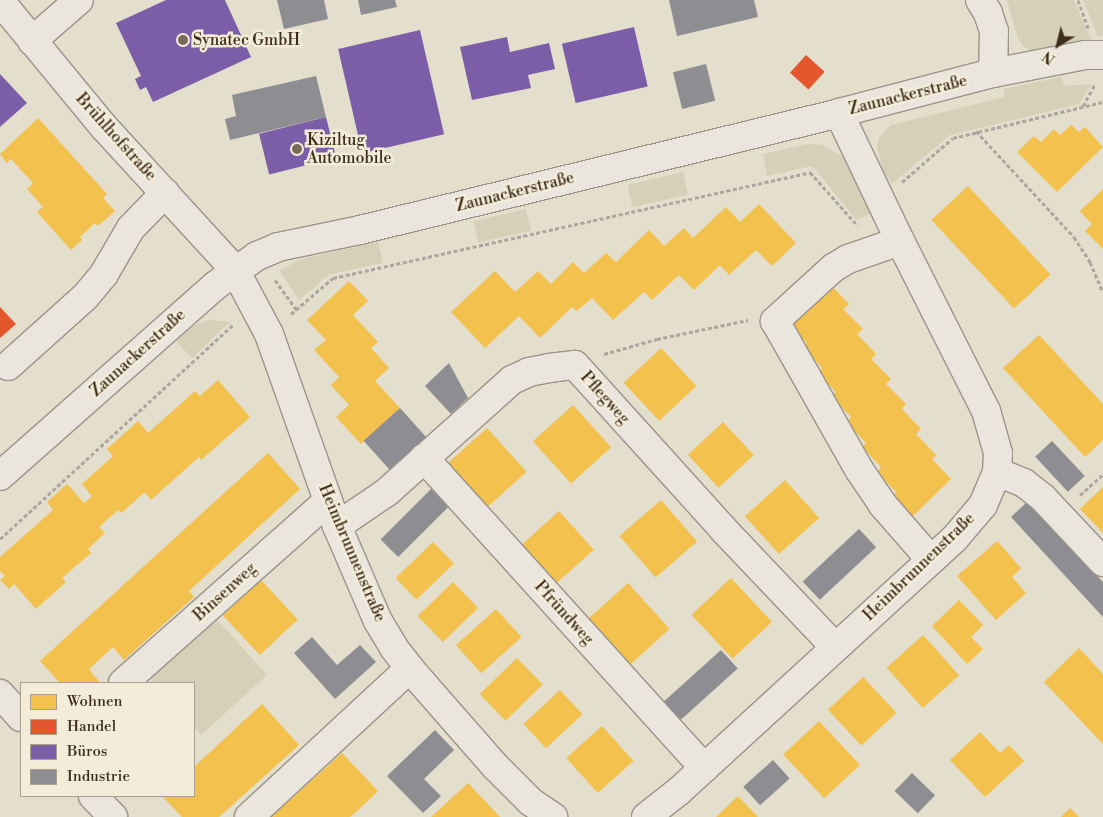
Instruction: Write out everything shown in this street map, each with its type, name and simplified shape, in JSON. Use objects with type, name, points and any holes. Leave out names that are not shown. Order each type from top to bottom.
[{"type":"street","points":[[32,41],[79,0]]},
{"type":"street","points":[[980,0],[988,13],[994,31],[993,73]]},
{"type":"street","name":"Brühlhofstraße","points":[[0,1],[104,127],[165,193],[246,263]]},
{"type":"street","name":"Zaunackerstraße","points":[[0,476],[246,263],[278,247],[369,228],[840,113],[993,73],[1085,55],[1103,55]]},
{"type":"street","name":"Heimbrunnenstraße","points":[[646,817],[660,808],[931,560],[972,519],[992,488],[997,472],[998,453],[986,411],[890,220],[840,113]]},
{"type":"street","points":[[8,366],[85,297],[104,274],[131,228],[165,193]]},
{"type":"street","points":[[890,220],[848,259],[833,268],[775,321],[860,471],[883,505],[931,560]]},
{"type":"street","name":"Heimbrunnenstraße","points":[[246,263],[255,305],[269,334],[333,514],[378,621],[394,648],[410,668],[514,787],[531,802],[553,817]]},
{"type":"street","name":"Pflegweg","points":[[333,514],[379,498],[512,380],[529,372],[575,365],[723,529],[834,647]]},
{"type":"street","name":"Pfründweg","points":[[424,458],[704,768]]},
{"type":"street","points":[[997,472],[1024,483],[1043,498],[1103,562]]},
{"type":"street","name":"Binsenweg","points":[[124,682],[333,514]]},
{"type":"street","points":[[249,817],[410,668]]},
{"type":"street","points":[[0,694],[20,716]]},
{"type":"path","points":[[1078,0],[1090,31]]},
{"type":"path","points":[[269,334],[333,278],[810,172],[861,230],[890,220],[953,138],[1103,102]]},
{"type":"path","points":[[976,131],[1074,237],[1090,262],[1103,292]]},
{"type":"path","points":[[246,263],[297,310]]},
{"type":"path","points":[[0,539],[255,305]]},
{"type":"path","points":[[575,365],[634,345],[750,319],[756,316]]},
{"type":"shaded area","points":[[1007,0],[1074,0],[1094,47],[1046,53],[1031,51],[1023,46],[1018,39]]},
{"type":"shaded area","points":[[1083,0],[1103,0],[1103,36],[1098,37]]},
{"type":"shaded area","points":[[1061,77],[1065,86],[1092,84],[1079,104],[950,135],[892,184],[883,170],[877,147],[879,138],[891,125],[1005,97],[1003,89]]},
{"type":"shaded area","points":[[807,144],[822,145],[843,157],[871,213],[857,220],[812,166],[767,176],[763,154]]},
{"type":"shaded area","points":[[683,172],[688,194],[633,207],[627,185]]},
{"type":"shaded area","points":[[526,209],[531,230],[478,243],[473,221]]},
{"type":"shaded area","points":[[378,242],[383,263],[330,274],[299,300],[280,271],[298,260]]},
{"type":"shaded area","points":[[209,320],[230,322],[192,358],[176,341],[195,325]]},
{"type":"shaded area","points":[[214,616],[267,675],[201,735],[195,728],[195,682],[153,682],[147,676]]},
{"type":"building: Wohnen","points":[[38,118],[107,194],[103,198],[115,211],[98,226],[95,223],[80,237],[82,240],[71,250],[37,212],[43,207],[27,189],[33,183],[11,159],[7,163],[0,154]]},
{"type":"building: Wohnen","points":[[1071,125],[1079,132],[1085,127],[1103,147],[1057,192],[1017,152],[1034,136],[1041,142],[1054,129],[1060,135]]},
{"type":"building: Wohnen","points":[[968,186],[1051,274],[1014,309],[931,220]]},
{"type":"building: Wohnen","points":[[1103,189],[1103,249],[1085,231],[1092,224],[1080,211]]},
{"type":"building: Wohnen","points":[[759,204],[796,243],[772,266],[756,250],[729,275],[720,265],[694,290],[679,275],[652,300],[644,292],[613,320],[592,298],[577,311],[572,307],[540,338],[519,316],[485,348],[451,312],[495,271],[515,292],[538,271],[551,284],[573,262],[584,273],[606,253],[616,262],[649,230],[664,246],[684,228],[693,238],[726,207],[740,222]]},
{"type":"building: Wohnen","points":[[349,281],[368,301],[353,315],[378,342],[371,348],[389,368],[375,381],[400,408],[361,444],[336,417],[349,405],[331,385],[339,377],[314,350],[326,340],[307,320]]},
{"type":"building: Wohnen","points":[[829,283],[849,304],[843,309],[863,329],[857,334],[876,354],[871,359],[891,379],[886,384],[906,404],[902,409],[921,429],[916,434],[936,455],[932,459],[951,479],[911,518],[891,497],[896,492],[877,472],[881,467],[862,447],[866,443],[846,422],[851,417],[831,396],[836,392],[817,373],[822,368],[803,347],[807,343],[788,323]]},
{"type":"building: Wohnen","points":[[1039,335],[1103,404],[1103,440],[1085,457],[1003,368]]},
{"type":"building: Wohnen","points":[[661,348],[696,386],[659,421],[624,383]]},
{"type":"building: Wohnen","points":[[218,380],[250,417],[201,460],[199,457],[151,500],[145,492],[121,513],[118,510],[99,527],[105,533],[88,549],[91,553],[62,578],[66,582],[36,609],[14,584],[9,589],[0,580],[5,576],[0,571],[0,557],[53,510],[47,502],[67,484],[84,503],[92,496],[82,484],[113,456],[107,449],[138,421],[148,433],[195,391],[200,396]]},
{"type":"building: Wohnen","points":[[573,405],[611,447],[571,483],[533,441]]},
{"type":"building: Wohnen","points":[[723,422],[754,455],[719,488],[688,455]]},
{"type":"building: Wohnen","points":[[487,428],[526,472],[486,509],[446,465]]},
{"type":"building: Wohnen","points":[[268,453],[300,489],[189,591],[194,597],[124,660],[113,647],[89,669],[99,682],[59,682],[40,661]]},
{"type":"building: Wohnen","points":[[785,480],[819,518],[779,554],[745,516]]},
{"type":"building: Wohnen","points":[[1103,487],[1103,533],[1080,509]]},
{"type":"building: Wohnen","points":[[661,500],[697,542],[656,578],[619,536]]},
{"type":"building: Wohnen","points":[[559,511],[594,550],[554,586],[519,547]]},
{"type":"building: Wohnen","points":[[997,541],[1021,568],[1012,577],[1026,593],[996,620],[957,576]]},
{"type":"building: Wohnen","points":[[433,542],[454,564],[416,600],[396,578]]},
{"type":"building: Wohnen","points":[[731,578],[772,622],[732,659],[692,615]]},
{"type":"building: Wohnen","points":[[261,580],[298,619],[260,655],[223,615]]},
{"type":"building: Wohnen","points":[[453,582],[478,608],[443,642],[418,616]]},
{"type":"building: Wohnen","points":[[628,583],[669,629],[629,666],[587,620]]},
{"type":"building: Wohnen","points":[[959,600],[983,625],[971,637],[983,649],[967,664],[932,626]]},
{"type":"building: Wohnen","points":[[496,609],[521,637],[481,673],[456,645]]},
{"type":"building: Wohnen","points":[[923,635],[959,675],[923,708],[887,668]]},
{"type":"building: Wohnen","points":[[1079,648],[1103,674],[1103,744],[1044,682]]},
{"type":"building: Wohnen","points":[[517,658],[543,685],[505,721],[480,694]]},
{"type":"building: Wohnen","points":[[863,677],[896,713],[861,746],[828,710]]},
{"type":"building: Wohnen","points":[[560,690],[583,714],[546,748],[523,724]]},
{"type":"building: Wohnen","points":[[262,704],[299,745],[219,817],[182,817],[163,797],[195,797],[195,766]]},
{"type":"building: Wohnen","points":[[819,721],[860,765],[824,798],[783,754]]},
{"type":"building: Wohnen","points":[[602,726],[633,761],[598,793],[566,758]]},
{"type":"building: Wohnen","points":[[980,732],[1000,753],[1009,745],[1024,761],[985,797],[950,760]]},
{"type":"building: Wohnen","points":[[342,753],[378,791],[354,814],[350,817],[271,817]]},
{"type":"building: Wohnen","points":[[468,783],[500,817],[431,817]]},
{"type":"building: Wohnen","points":[[738,796],[758,817],[716,817]]},
{"type":"building: Wohnen","points":[[1070,808],[1079,817],[1061,817]]},
{"type":"building: Handel","points":[[806,55],[825,72],[809,90],[790,73]]},
{"type":"building: Handel","points":[[0,307],[16,324],[0,338]]},
{"type":"building: Büros","name":"Synatec GmbH","points":[[166,0],[225,0],[251,57],[153,102],[146,87],[140,90],[135,79],[141,76],[116,23]]},
{"type":"building: Büros","points":[[634,27],[648,86],[576,103],[562,44]]},
{"type":"building: Büros","points":[[420,30],[444,134],[362,153],[338,49]]},
{"type":"building: Büros","points":[[507,37],[510,52],[549,43],[555,69],[528,75],[531,88],[472,100],[460,47]]},
{"type":"building: Büros","points":[[0,74],[27,103],[0,127]]},
{"type":"building: Büros","points":[[326,117],[336,158],[269,174],[259,134]]},
{"type":"building: Industrie","points":[[277,0],[324,0],[328,19],[284,29]]},
{"type":"building: Industrie","points":[[358,0],[395,0],[397,7],[361,15]]},
{"type":"building: Industrie","points":[[669,0],[754,0],[758,17],[677,36]]},
{"type":"building: Industrie","points":[[706,64],[715,101],[682,109],[673,72]]},
{"type":"building: Industrie","points":[[316,76],[326,117],[230,140],[225,119],[236,116],[232,95]]},
{"type":"building: Industrie","points":[[449,363],[468,398],[451,414],[425,386]]},
{"type":"building: Industrie","points":[[400,408],[426,437],[390,470],[364,441]]},
{"type":"building: Industrie","points":[[1052,441],[1085,476],[1068,492],[1035,457]]},
{"type":"building: Industrie","points":[[435,485],[453,503],[398,557],[381,539]]},
{"type":"building: Industrie","points":[[1028,501],[1103,582],[1103,617],[1011,517]]},
{"type":"building: Industrie","points":[[859,529],[876,547],[820,600],[803,582]]},
{"type":"building: Industrie","points":[[312,637],[337,665],[360,645],[376,662],[335,699],[294,653]]},
{"type":"building: Industrie","points":[[721,650],[738,669],[678,723],[661,704]]},
{"type":"building: Industrie","points":[[435,730],[454,750],[424,779],[441,796],[423,813],[387,776]]},
{"type":"building: Industrie","points":[[773,760],[790,779],[760,805],[743,787]]},
{"type":"building: Industrie","points":[[912,773],[935,795],[918,813],[895,791]]},
{"type":"place","name":"Synatec GmbH","points":[[183,40]]},
{"type":"place","name":"Kiziltug Automobile","points":[[297,149]]}]
